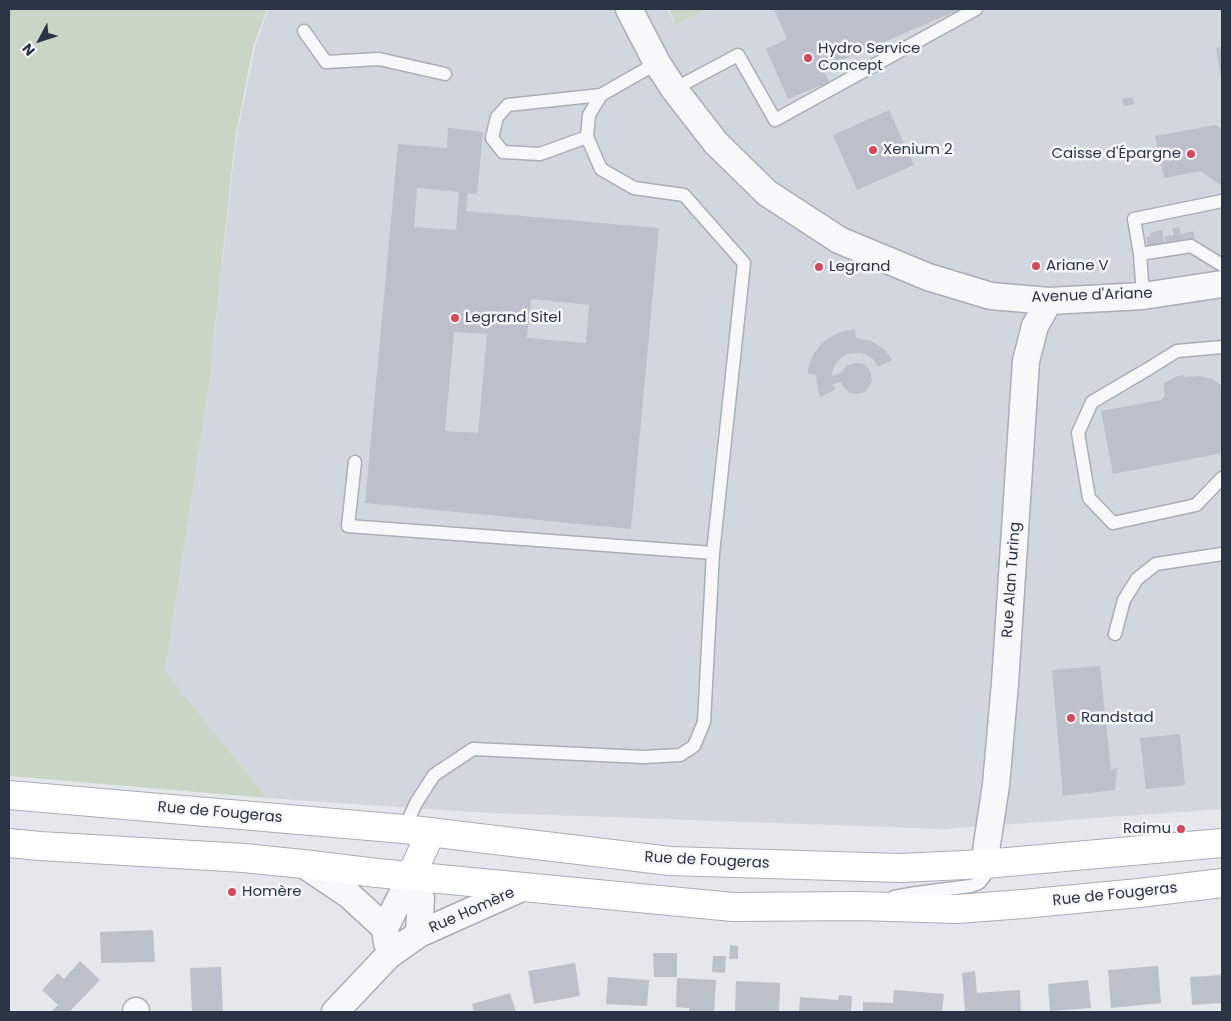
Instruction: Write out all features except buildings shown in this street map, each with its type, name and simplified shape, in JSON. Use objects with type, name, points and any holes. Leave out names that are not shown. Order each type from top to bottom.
[{"type":"main road","name":"Rue de Fougeras","points":[[9,795],[404,829],[670,861],[900,868],[985,864],[1222,843]]},
{"type":"main road","points":[[411,876],[431,832]]},
{"type":"main road","name":"Rue de Fougeras","points":[[9,843],[225,857],[733,907],[858,906],[957,909],[1110,896],[1222,883]]},
{"type":"street","name":"Avenue d'Ariane","points":[[629,9],[657,62],[674,89],[716,143],[767,193],[839,240],[928,277],[990,296],[1049,300],[1143,296],[1222,284]]},
{"type":"street","name":"Rue Alan Turing","points":[[985,864],[996,785],[1005,683],[1026,361],[1035,326],[1049,300]]},
{"type":"street","points":[[303,864],[349,895],[384,928]]},
{"type":"street","points":[[388,956],[384,928],[411,876]]},
{"type":"street","name":"Rue Homère","points":[[411,876],[421,898],[419,934]]},
{"type":"street","name":"Rue Homère","points":[[336,1012],[388,956],[419,934],[524,887]]},
{"type":"lane","points":[[674,89],[738,55],[775,120],[976,9]]},
{"type":"lane","points":[[304,31],[326,62],[379,59],[445,74]]},
{"type":"lane","points":[[587,137],[540,154],[503,152],[492,138],[497,117],[508,105],[602,95],[657,62]]},
{"type":"lane","points":[[404,829],[416,803],[434,775],[473,748],[644,756],[680,755],[694,746],[704,722],[713,554],[744,263],[684,195],[634,188],[601,169],[587,137],[589,115],[602,95]]},
{"type":"lane","points":[[1143,296],[1140,254],[1134,219],[1222,200]]},
{"type":"lane","points":[[1140,254],[1191,246],[1222,265]]},
{"type":"lane","points":[[1222,347],[1177,350],[1092,402],[1078,433],[1089,498],[1113,523],[1196,505],[1222,478]]},
{"type":"lane","points":[[355,462],[348,526],[713,554]]},
{"type":"lane","points":[[1115,634],[1124,600],[1137,579],[1156,564],[1222,554]]},
{"type":"lane","name":"Rue de Fougeras","points":[[858,906],[916,893],[971,886],[979,883],[984,877],[985,864]]},
{"type":"shaded area","points":[[268,9],[667,9],[675,24],[709,9],[1222,9],[1222,809],[943,829],[470,812],[267,798],[165,673],[209,385],[236,139],[255,47]]},
{"type":"green space","points":[[9,9],[267,9],[253,48],[235,139],[209,385],[165,672],[267,798],[9,776]]},
{"type":"green space","points":[[669,9],[709,9],[675,24]]},
{"type":"place","name":"Hydro Service Concept","points":[[808,58]]},
{"type":"place","name":"Xenium 2","points":[[873,150]]},
{"type":"place","name":"Caisse d'Épargne","points":[[1191,154]]},
{"type":"place","name":"Ariane V","points":[[1036,266]]},
{"type":"place","name":"Legrand","points":[[819,267]]},
{"type":"place","name":"Legrand Sitel","points":[[455,318]]},
{"type":"place","name":"Randstad","points":[[1071,718]]},
{"type":"place","name":"Raimu","points":[[1181,829]]},
{"type":"place","name":"Homère","points":[[232,892]]}]
